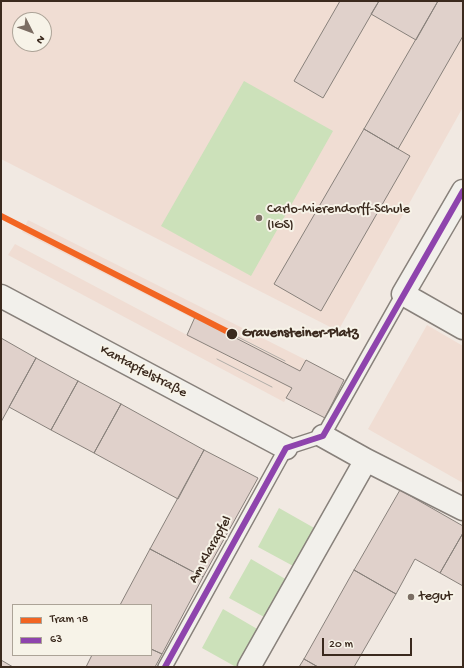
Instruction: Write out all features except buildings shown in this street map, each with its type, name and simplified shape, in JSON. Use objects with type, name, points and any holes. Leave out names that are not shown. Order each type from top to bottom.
[{"type":"street","points":[[463,191],[403,294],[463,328]]},
{"type":"street","name":"Kantapfelstraße","points":[[1,296],[286,448]]},
{"type":"street","points":[[323,436],[366,460],[463,509]]},
{"type":"street","points":[[249,667],[366,460]]},
{"type":"lane","points":[[286,448],[323,436],[403,294]]},
{"type":"lane","name":"Am Klarapfel","points":[[165,667],[286,448]]},
{"type":"shaded area","name":"Carlo-Mierendorff-Schule (IGS)","points":[[1,1],[463,1],[463,107],[338,331],[1,159]]},
{"type":"shaded area","points":[[28,220],[306,360],[300,371],[196,317],[194,319],[22,232]]},
{"type":"shaded area","points":[[15,244],[187,335],[292,388],[284,402],[8,255]]},
{"type":"shaded area","points":[[427,325],[463,346],[463,483],[368,429]]},
{"type":"green space","points":[[244,81],[333,131],[251,276],[161,226]]},
{"type":"green space","points":[[279,508],[316,529],[295,567],[258,547]]},
{"type":"green space","points":[[251,559],[287,580],[266,618],[229,598]]},
{"type":"green space","points":[[223,609],[259,630],[239,667],[236,667],[202,648]]},
{"type":"tram line","name":"18","points":[[1,216],[232,334]]},
{"type":"tram line","points":[[232,334],[285,361]]},
{"type":"tram line","points":[[217,359],[272,387]]},
{"type":"transit line","name":"63","points":[[165,667],[286,448],[323,436],[463,191]]},
{"type":"place","name":"Carlo-Mierendorff-Schule (IGS)","points":[[259,218]]},
{"type":"place","name":"Gravensteiner-Platz","points":[[232,334]]},
{"type":"place","name":"tegut","points":[[411,597]]}]
